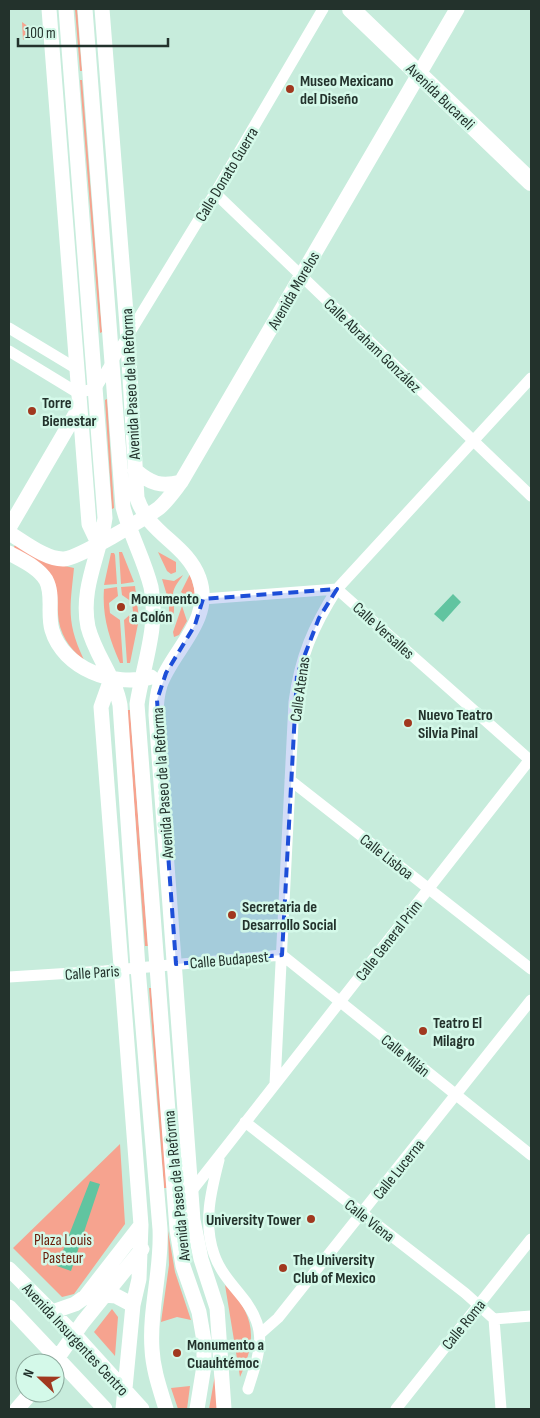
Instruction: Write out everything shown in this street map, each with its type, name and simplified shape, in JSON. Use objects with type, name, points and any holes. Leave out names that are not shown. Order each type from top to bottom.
[{"type":"main road","points":[[49,9],[89,524],[98,543]]},
{"type":"main road","name":"Avenida Paseo de la Reforma","points":[[66,9],[105,518],[87,587],[87,618],[94,645],[117,691],[120,705],[138,968],[160,1229],[160,1273],[152,1320],[152,1349],[156,1378],[166,1409]]},
{"type":"main road","name":"Avenida Paseo de la Reforma","points":[[85,9],[123,502],[128,526],[146,568],[151,589],[150,640],[141,680],[138,709],[175,1212],[183,1266],[199,1312],[204,1341],[204,1366],[197,1409]]},
{"type":"main road","name":"Avenida Paseo de la Reforma","points":[[102,9],[128,338],[137,498],[145,516],[159,533],[187,556],[199,578],[203,599],[195,625],[166,673],[157,700],[156,715],[176,964],[190,1193],[197,1248],[213,1293],[218,1317],[224,1409]]},
{"type":"main road","name":"Avenida Bucareli","points":[[351,9],[531,182]]},
{"type":"main road","name":"Avenida Morelos","points":[[9,533],[48,555],[64,559],[128,526],[167,500],[181,482],[457,9]]},
{"type":"main road","points":[[9,528],[79,400]]},
{"type":"main road","points":[[135,470],[145,480],[156,485],[181,482]]},
{"type":"main road","points":[[9,552],[44,577],[50,591],[52,631],[59,645],[82,666],[111,679],[141,680],[166,673]]},
{"type":"main road","points":[[111,679],[101,707],[141,1225],[139,1279],[133,1305],[123,1409]]},
{"type":"main road","points":[[61,1353],[104,1295],[190,1193]]},
{"type":"main road","points":[[52,1312],[75,1304],[85,1297],[141,1225]]},
{"type":"main road","name":"Avenida Insurgentes Centro","points":[[9,1269],[74,1334],[142,1409]]},
{"type":"main road","points":[[104,1295],[116,1296],[133,1305]]},
{"type":"main road","name":"Avenida Insurgentes Centro","points":[[9,1307],[49,1353]]},
{"type":"main road","name":"Avenida Insurgentes Centro","points":[[65,1370],[104,1409]]},
{"type":"street","name":"Calle Donato Guerra","points":[[96,388],[215,193],[323,9]]},
{"type":"street","name":"Calle Abraham González","points":[[215,193],[531,496]]},
{"type":"street","points":[[9,328],[77,369]]},
{"type":"street","points":[[9,351],[79,400],[96,388]]},
{"type":"street","name":"Calle Atenas","points":[[275,1084],[297,675],[305,649],[319,618],[337,589],[531,378]]},
{"type":"street","points":[[203,599],[337,589]]},
{"type":"street","name":"Calle Versalles","points":[[337,589],[531,759]]},
{"type":"street","name":"Calle General Prim","points":[[190,1193],[531,759]]},
{"type":"street","name":"Calle Lisboa","points":[[290,780],[531,969]]},
{"type":"street","name":"Calle Budapest","points":[[176,964],[282,955]]},
{"type":"street","name":"Calle Milán","points":[[282,955],[531,1155]]},
{"type":"street","name":"Calle Paris","points":[[9,977],[122,970],[176,964]]},
{"type":"street","name":"Calle Lucerna","points":[[260,1332],[278,1318],[531,1000]]},
{"type":"street","name":"Calle Viena","points":[[245,1122],[479,1304],[494,1319]]},
{"type":"street","name":"Avenida Paseo de la Reforma","points":[[220,1156],[210,1199],[210,1237],[219,1267],[249,1307],[260,1332],[258,1355],[248,1389]]},
{"type":"street","name":"Calle Roma","points":[[396,1409],[531,1238]]},
{"type":"street","points":[[502,1409],[494,1319],[531,1316]]},
{"type":"highlighted area","points":[[337,589],[319,618],[297,675],[282,955],[176,964],[157,700],[166,673],[195,625],[203,599]]},
{"type":"green space","points":[[75,9],[77,9],[82,71],[80,71]]},
{"type":"green space","points":[[22,22],[33,30],[23,40]]},
{"type":"green space","points":[[80,80],[82,80],[102,332],[100,333]]},
{"type":"green space","points":[[107,399],[114,508],[112,509],[105,400]]},
{"type":"green space","points":[[16,543],[60,565],[74,568],[71,594],[72,625],[84,660],[69,646],[60,628],[56,587],[41,570],[13,549]]},
{"type":"green space","points":[[119,552],[122,552],[134,582],[121,584]]},
{"type":"green space","points":[[158,552],[176,562],[176,572],[171,574],[167,571]]},
{"type":"green space","points":[[111,553],[115,555],[117,584],[104,585]]},
{"type":"green space","points":[[190,574],[196,595],[188,598],[181,592]]},
{"type":"green space","points":[[183,575],[174,590],[174,611],[169,621],[169,602],[162,579],[174,581]]},
{"type":"green space","points":[[135,586],[139,619],[130,663],[127,663],[124,620],[133,612],[132,602],[122,595],[121,587]]},
{"type":"green space","points":[[117,587],[118,596],[109,603],[110,613],[120,620],[123,663],[120,663],[113,645],[107,627],[104,608],[104,589]]},
{"type":"green space","points":[[182,606],[187,621],[179,635],[174,637],[173,632]]},
{"type":"green space","points":[[127,710],[130,710],[148,946],[145,946]]},
{"type":"green space","points":[[149,988],[151,988],[167,1188],[164,1188]]},
{"type":"green space","name":"Plaza Louis Pasteur","points":[[120,1144],[125,1224],[74,1294],[62,1297],[13,1248]]},
{"type":"green space","points":[[168,1231],[175,1272],[191,1320],[177,1317],[161,1322],[169,1265]]},
{"type":"green space","points":[[225,1285],[243,1307],[248,1317],[250,1328],[249,1351],[240,1377]]},
{"type":"green space","points":[[112,1309],[118,1317],[115,1356],[94,1332]]},
{"type":"green space","points":[[215,1375],[219,1409],[209,1409]]},
{"type":"green space","points":[[190,1386],[187,1409],[178,1409],[171,1388]]},
{"type":"shaded area","points":[[453,594],[461,602],[443,622],[434,614]]},
{"type":"shaded area","points":[[90,1181],[100,1184],[71,1271],[57,1266]]},
{"type":"place","name":"Museo Mexicano del Diseño","points":[[290,89]]},
{"type":"place","name":"Torre Bienestar","points":[[32,411]]},
{"type":"place","name":"Monumento a Colón","points":[[121,607]]},
{"type":"place","name":"Nuevo Teatro Silvia Pinal","points":[[408,723]]},
{"type":"place","name":"Secretaria de Desarrollo Social","points":[[232,915]]},
{"type":"place","name":"Teatro El Milagro","points":[[423,1031]]},
{"type":"place","name":"University Tower","points":[[311,1219]]},
{"type":"place","name":"The University Club of Mexico","points":[[283,1268]]},
{"type":"place","name":"Monumento a Cuauhtémoc","points":[[177,1353]]}]
